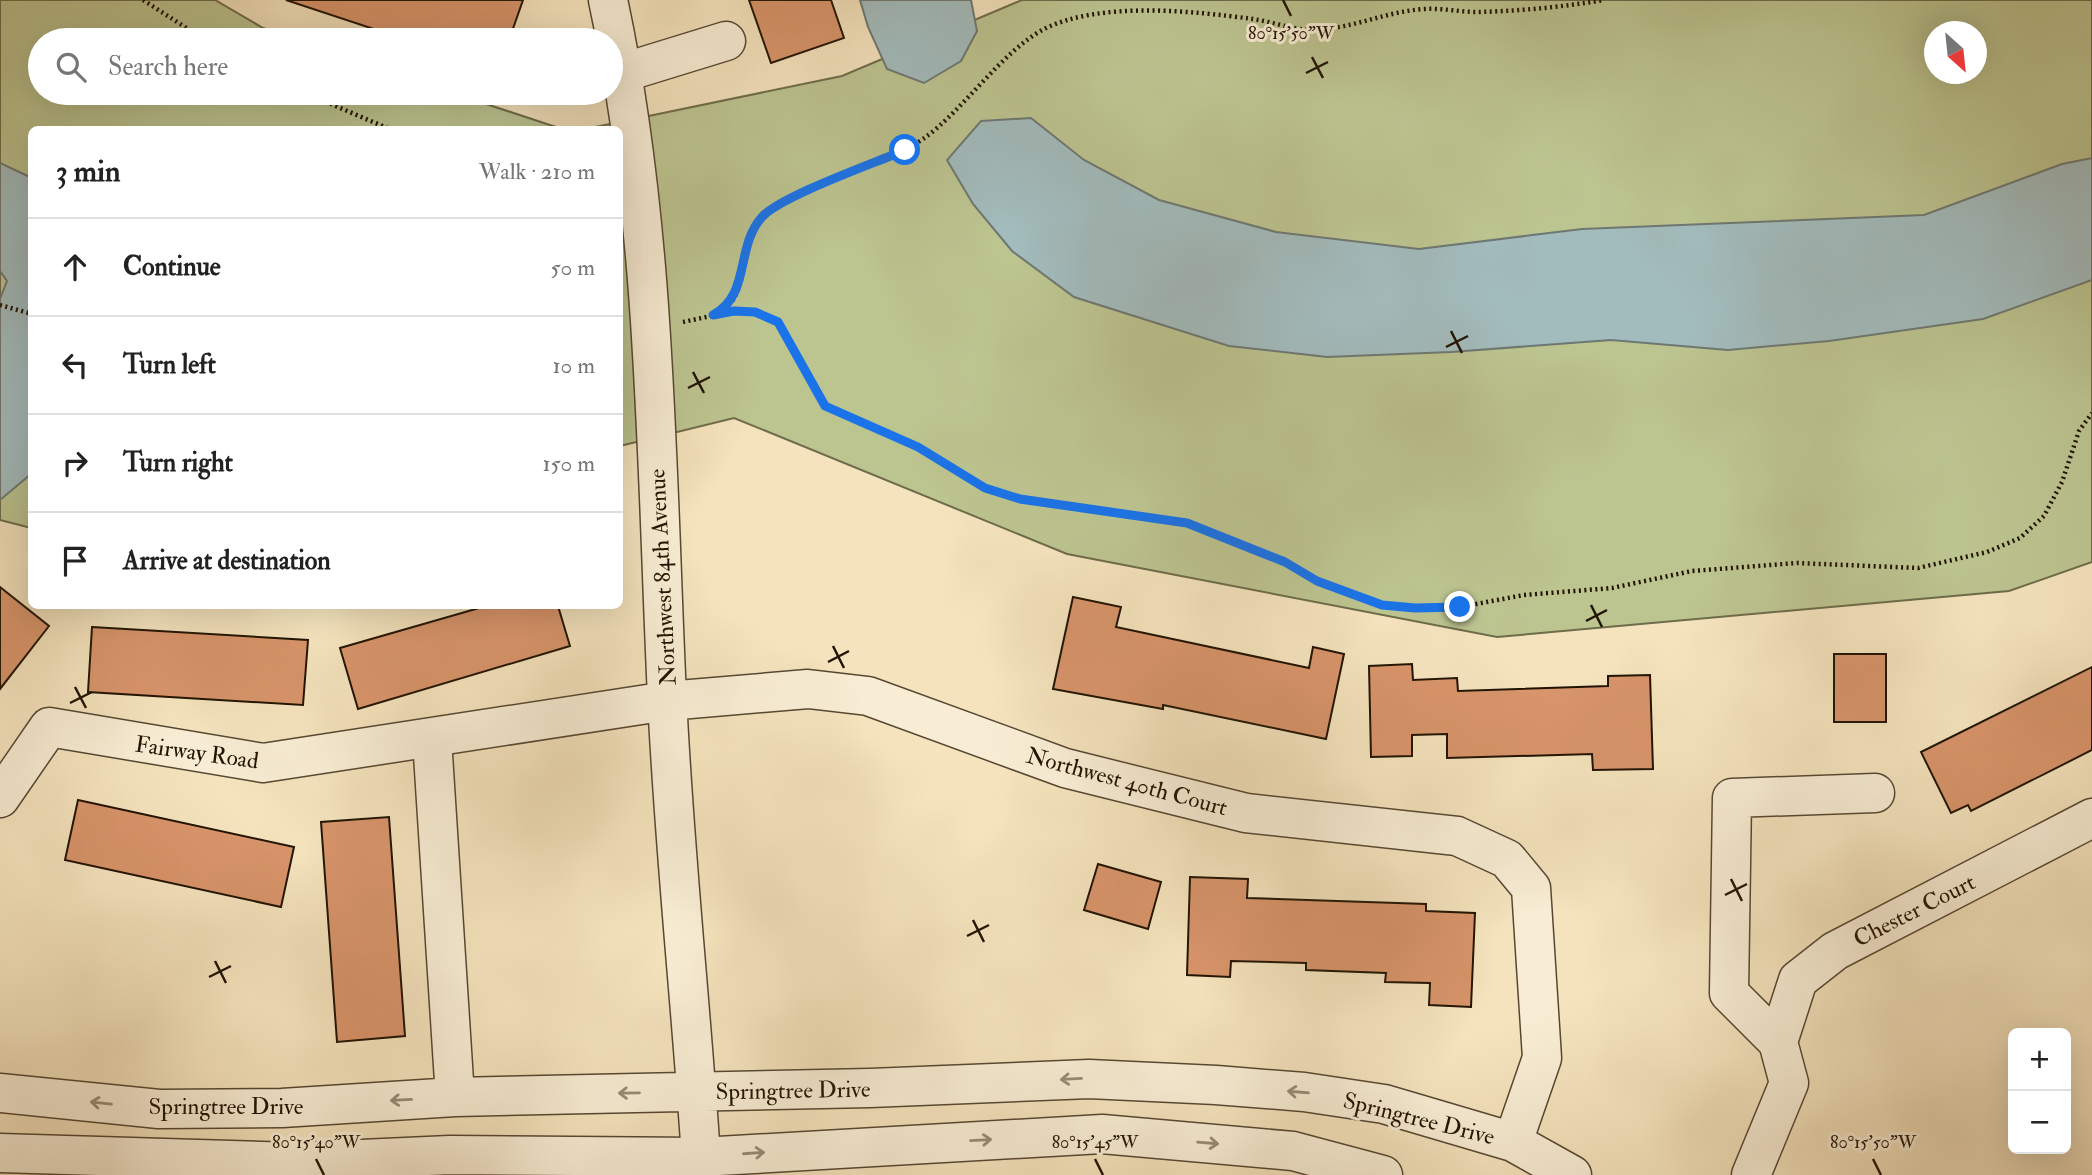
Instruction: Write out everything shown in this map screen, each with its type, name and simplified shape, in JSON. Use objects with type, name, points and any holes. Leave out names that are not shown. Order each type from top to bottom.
[{"type":"street","name":"Northwest 84th Avenue","points":[[608,0],[613,28]]},
{"type":"street","points":[[623,73],[726,40]]},
{"type":"street","name":"Northwest 84th Avenue","points":[[623,80],[634,159],[650,324],[667,701],[701,1157]]},
{"type":"street","name":"Northwest 40th Court","points":[[667,701],[808,689],[868,696],[1078,771],[1246,813],[1457,836],[1507,859],[1531,888],[1542,1058],[1513,1142]]},
{"type":"street","name":"Fairway Road","points":[[0,798],[48,727],[263,763],[667,701]]},
{"type":"street","points":[[432,739],[455,1097]]},
{"type":"street","points":[[1751,1175],[1789,1083],[1778,1042],[1729,993],[1732,798],[1875,793]]},
{"type":"street","name":"Chester Court","points":[[1778,1042],[1798,980],[1835,951],[2092,818]]},
{"type":"street","name":"Springtree Drive","points":[[0,1093],[159,1109],[282,1108],[455,1097],[870,1088],[1089,1079],[1216,1085],[1304,1092],[1384,1104],[1513,1142],[1572,1175]]},
{"type":"street","points":[[0,1153],[295,1162],[450,1155],[701,1157],[1102,1134],[1293,1151],[1383,1175]]},
{"type":"path","points":[[143,0],[186,28]]},
{"type":"path","points":[[713,315],[726,308],[739,286],[750,233],[764,215],[820,186],[905,150],[926,136],[977,86],[1041,30],[1072,17],[1209,13],[1309,30],[1348,27],[1424,9],[1476,12],[1556,8],[1604,0]]},
{"type":"path","points":[[333,105],[383,126]]},
{"type":"path","points":[[0,305],[28,313]]},
{"type":"path","points":[[679,323],[734,311],[755,312],[778,322],[825,406],[918,447],[985,488],[1020,499],[1187,523],[1285,562],[1317,581],[1349,593],[1382,605],[1415,608],[1460,607],[1524,595],[1612,588],[1692,571],[1797,563],[1918,568],[1987,552],[2020,538],[2043,516],[2062,482],[2079,431],[2092,413]]},
{"type":"green space","points":[[0,0],[215,0],[263,28],[28,28],[28,105],[489,105],[553,126],[28,126],[28,527],[0,520]]},
{"type":"green space","points":[[1022,0],[2092,0],[2092,562],[2009,591],[1497,637],[1067,554],[734,418],[623,445],[623,126],[600,126],[842,76]]},
{"type":"water","points":[[860,0],[971,0],[977,31],[961,61],[924,83],[887,69],[868,27]]},
{"type":"water","points":[[1031,118],[1084,160],[1159,200],[1276,232],[1419,249],[1582,229],[1924,215],[2062,164],[2092,158],[2092,280],[1983,319],[1829,341],[1728,350],[1611,340],[1451,352],[1327,357],[1229,346],[1074,297],[1012,251],[973,204],[947,160],[981,121]]},
{"type":"water","points":[[0,163],[28,176],[28,477],[0,500],[0,299],[7,281],[0,271]]},
{"type":"building","points":[[286,0],[523,0],[513,28],[371,28]]},
{"type":"building","points":[[749,0],[831,0],[844,38],[771,63]]},
{"type":"building","points":[[0,587],[49,626],[0,689]]},
{"type":"building","points":[[1073,597],[1121,607],[1116,627],[1309,668],[1313,647],[1344,654],[1326,739],[1163,705],[1163,709],[1053,689]]},
{"type":"building","points":[[476,609],[559,609],[570,646],[358,709],[340,648]]},
{"type":"building","points":[[92,627],[308,640],[303,705],[88,692]]},
{"type":"building","points":[[1834,654],[1886,654],[1886,722],[1834,722]]},
{"type":"building","points":[[1412,664],[1413,680],[1457,678],[1458,691],[1608,686],[1608,676],[1650,675],[1653,769],[1593,770],[1592,754],[1447,758],[1447,734],[1412,735],[1412,756],[1371,757],[1369,666]]},
{"type":"building","points":[[2092,667],[2092,750],[1971,811],[1968,805],[1951,813],[1921,752]]},
{"type":"building","points":[[78,800],[294,847],[281,907],[65,860]]},
{"type":"building","points":[[389,817],[405,1036],[337,1042],[321,822]]},
{"type":"building","points":[[1098,864],[1161,882],[1148,929],[1084,910]]},
{"type":"building","points":[[1190,877],[1248,879],[1247,898],[1426,904],[1426,911],[1475,913],[1471,1007],[1429,1005],[1430,983],[1385,982],[1386,973],[1306,970],[1306,963],[1231,961],[1230,977],[1187,975]]},
{"type":"route","points":[[905,150],[820,186],[764,215],[750,233],[739,286],[726,308],[713,315],[734,311],[755,312],[778,322],[794,346],[825,406],[918,447],[985,488],[1020,499],[1131,512],[1187,523],[1285,562],[1317,581],[1382,605],[1415,608],[1460,607]]}]
